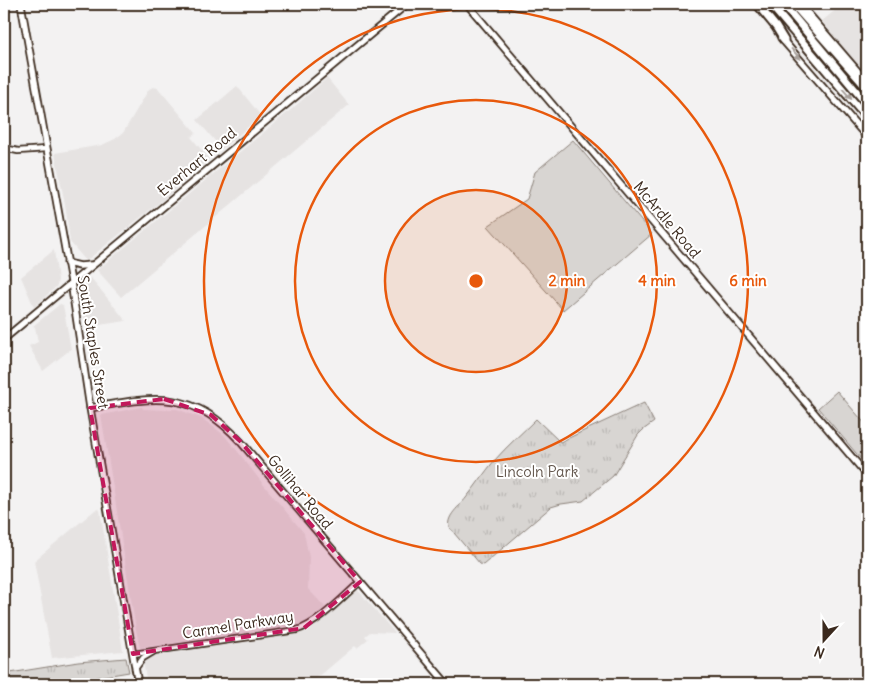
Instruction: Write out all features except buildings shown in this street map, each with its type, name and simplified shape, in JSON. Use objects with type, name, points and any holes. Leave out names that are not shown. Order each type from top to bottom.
[{"type":"highway","points":[[757,4],[776,26],[784,40]]},
{"type":"highway","points":[[770,4],[867,118]]},
{"type":"highway","points":[[783,4],[867,104]]},
{"type":"highway","points":[[793,4],[867,88]]},
{"type":"main road","name":"South Staples Street","points":[[20,4],[68,263],[90,408],[138,684]]},
{"type":"main road","name":"Everhart Road","points":[[4,339],[406,4]]},
{"type":"main road","name":"McArdle Road","points":[[466,4],[867,475]]},
{"type":"main road","points":[[752,4],[867,137]]},
{"type":"main road","points":[[800,4],[867,82]]},
{"type":"main road","points":[[68,263],[80,266],[91,265]]},
{"type":"main road","name":"Gollihar Road","points":[[90,408],[141,400],[164,399],[191,405],[211,415],[229,429],[240,441],[447,684]]},
{"type":"street","points":[[4,148],[18,150],[46,149]]},
{"type":"street","name":"Carmel Parkway","points":[[133,654],[304,628],[317,620],[360,582]]},
{"type":"street","points":[[135,668],[143,658],[154,651]]},
{"type":"highlighted area","points":[[164,399],[211,415],[240,441],[360,582],[304,628],[133,654],[90,408]]},
{"type":"shaded area","points":[[843,4],[867,4],[867,79],[822,21]]},
{"type":"shaded area","points":[[327,78],[349,105],[121,297],[97,270]]},
{"type":"shaded area","points":[[237,86],[261,116],[222,149],[197,120]]},
{"type":"shaded area","points":[[153,87],[158,88],[196,133],[191,137],[209,159],[165,198],[86,261],[70,242],[55,153],[102,145],[115,139],[123,133],[149,89]]},
{"type":"shaded area","points":[[54,250],[57,286],[34,307],[21,277]]},
{"type":"shaded area","points":[[91,278],[126,321],[86,327],[79,290]]},
{"type":"shaded area","points":[[60,304],[63,305],[71,349],[43,371],[29,346],[38,342],[35,327],[33,326]]},
{"type":"shaded area","points":[[142,407],[143,409],[177,409],[201,418],[224,435],[304,533],[309,557],[308,589],[325,607],[311,620],[293,627],[140,648],[101,415]]},
{"type":"shaded area","points":[[98,509],[100,510],[123,651],[52,658],[34,561]]},
{"type":"shaded area","points":[[357,589],[395,633],[370,632],[365,636],[368,639],[357,648],[355,646],[310,684],[147,684],[143,661],[149,655],[308,631]]},
{"type":"green space","points":[[573,140],[652,234],[563,310],[488,226],[527,199],[535,172]]},
{"type":"green space","points":[[837,391],[867,426],[867,466],[818,408]]},
{"type":"green space","name":"Lincoln Park","points":[[644,403],[654,422],[638,435],[613,476],[583,501],[551,507],[483,565],[480,564],[449,527],[451,515],[490,466],[536,419],[560,442]]},
{"type":"green space","points":[[126,658],[129,672],[57,684],[4,684],[4,674],[78,662]]}]
